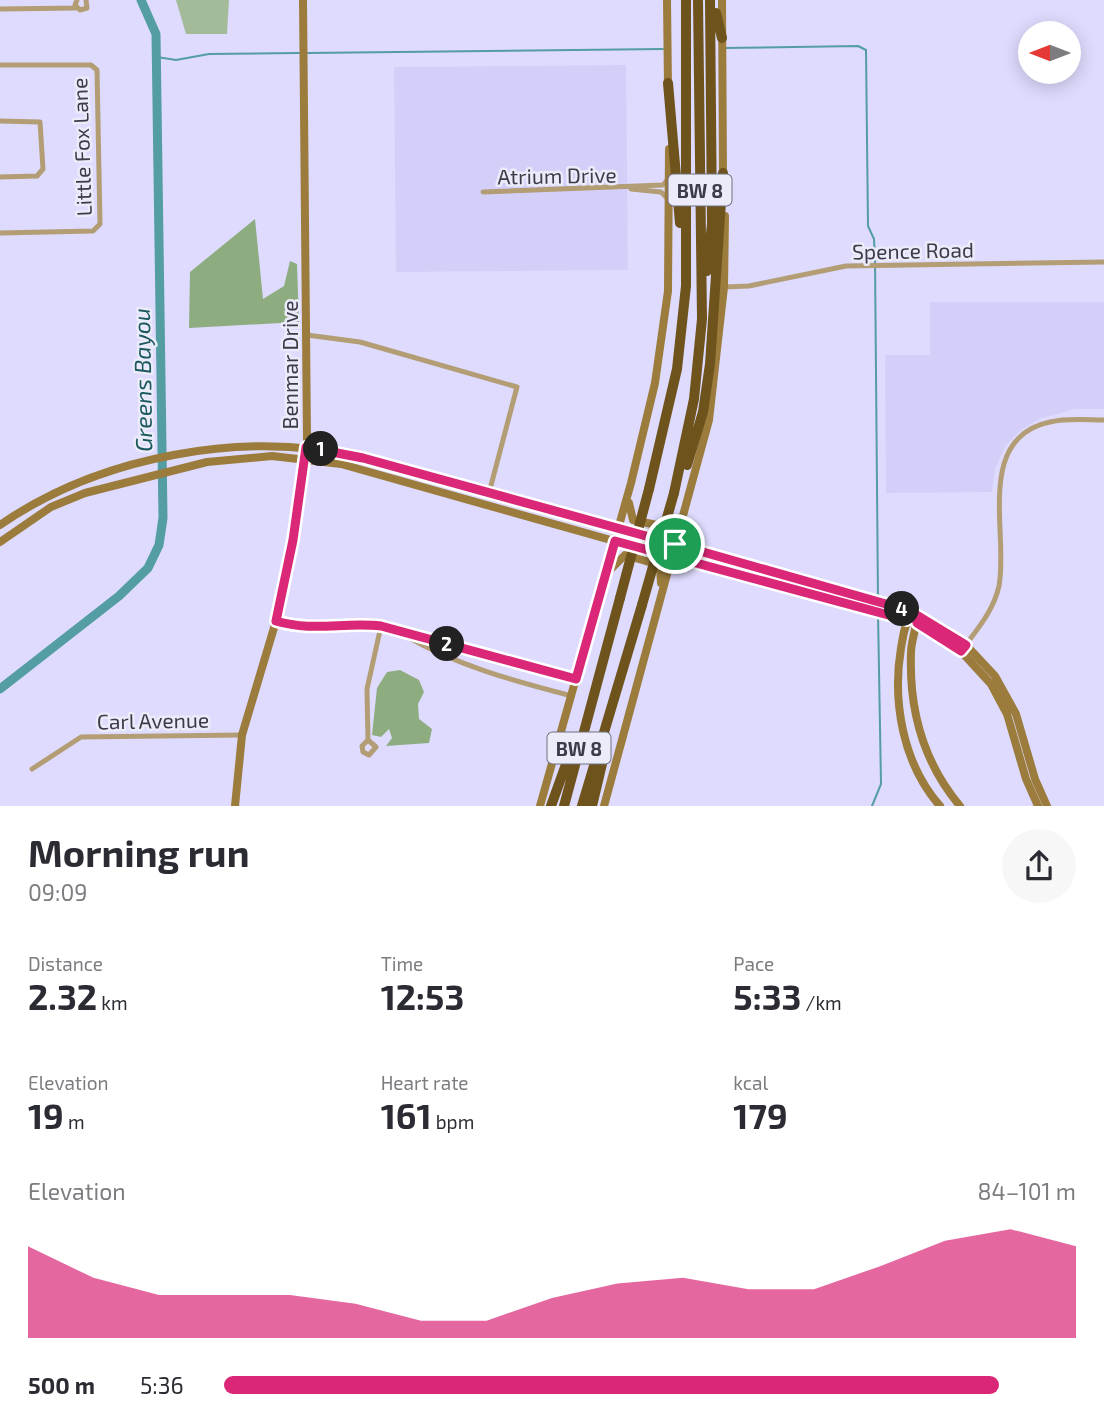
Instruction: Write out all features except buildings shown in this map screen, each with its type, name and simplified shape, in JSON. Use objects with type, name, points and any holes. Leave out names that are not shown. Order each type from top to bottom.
[{"type":"highway","name":"BW 8","points":[[564,806],[669,408],[687,286],[686,0]]},
{"type":"highway","points":[[698,0],[699,34],[705,62]]},
{"type":"highway","points":[[705,62],[713,0]]},
{"type":"highway","points":[[713,0],[722,38]]},
{"type":"highway","name":"BW 8","points":[[582,806],[674,493],[690,421],[712,224],[705,62]]},
{"type":"highway","points":[[668,83],[680,213],[681,263],[669,408]]},
{"type":"highway","points":[[674,493],[689,460],[703,412],[723,173]]},
{"type":"highway","points":[[592,806],[629,650]]},
{"type":"highway","points":[[551,806],[594,690]]},
{"type":"main road","name":"Benmar Drive","points":[[235,806],[242,735],[276,621],[293,540],[306,447],[303,0]]},
{"type":"main road","points":[[540,806],[631,483],[664,337],[668,290],[670,177],[667,0]]},
{"type":"main road","points":[[604,806],[709,420],[724,286],[722,0]]},
{"type":"main road","points":[[0,525],[29,506],[80,482],[183,455],[266,444],[306,447],[354,456],[619,527],[772,571],[889,609],[913,619],[963,648],[992,679],[1016,714],[1038,806]]},
{"type":"main road","points":[[223,448],[225,459]]},
{"type":"main road","points":[[0,542],[51,507],[85,493],[225,459],[260,456],[305,458],[341,464],[768,582],[868,603]]},
{"type":"main road","points":[[631,483],[629,509],[633,520],[671,528],[686,508]]},
{"type":"main road","points":[[509,510],[512,499]]},
{"type":"main road","points":[[604,578],[625,555],[656,564],[662,575],[659,604]]},
{"type":"main road","points":[[768,582],[772,571]]},
{"type":"main road","points":[[913,619],[911,649],[916,716],[923,745],[938,776],[960,806]]},
{"type":"main road","points":[[913,619],[899,665],[899,707],[909,752],[924,783],[940,806]]},
{"type":"main road","points":[[1025,758],[1047,806]]},
{"type":"main road","points":[[924,783],[938,776]]},
{"type":"street","points":[[76,8],[77,0]]},
{"type":"street","points":[[0,9],[85,9],[86,0]]},
{"type":"street","name":"Little Fox Lane","points":[[0,65],[91,65],[97,70],[98,77],[98,229],[0,233]]},
{"type":"street","points":[[0,121],[35,120],[42,126],[43,169],[37,176],[0,177]]},
{"type":"street","name":"Atrium Drive","points":[[483,192],[631,189],[663,185],[670,177]]},
{"type":"street","name":"Atrium Drive","points":[[631,189],[661,192],[669,200]]},
{"type":"street","name":"Spence Road","points":[[724,286],[749,286],[846,266],[1104,262]]},
{"type":"street","points":[[307,335],[360,342],[517,387],[489,493]]},
{"type":"street","points":[[963,648],[989,614],[999,588],[999,484],[1009,452],[1028,432],[1039,425],[1057,421],[1104,420]]},
{"type":"street","points":[[276,621],[314,628],[350,624],[381,626],[576,679]]},
{"type":"street","points":[[368,740],[367,689],[381,626]]},
{"type":"street","points":[[401,633],[437,654],[461,663],[572,696]]},
{"type":"street","points":[[461,663],[466,649]]},
{"type":"street","name":"Carl Avenue","points":[[32,769],[81,737],[242,735]]},
{"type":"shaded area","points":[[626,65],[628,270],[396,272],[394,67]]},
{"type":"shaded area","points":[[930,302],[1104,302],[1104,409],[1075,409],[1039,419],[1021,430],[1005,446],[995,469],[992,492],[886,493],[885,355],[930,355]]},
{"type":"green space","points":[[176,0],[229,0],[227,34],[186,34]]},
{"type":"green space","points":[[255,219],[263,299],[284,286],[290,261],[297,264],[299,322],[189,328],[190,272]]},
{"type":"green space","points":[[400,670],[419,680],[424,692],[418,704],[419,719],[432,729],[429,743],[386,746],[392,738],[389,729],[381,737],[372,735],[377,688],[387,672]]},
{"type":"waterway","name":"Greens Bayou","points":[[0,689],[119,596],[148,568],[159,545],[163,518],[156,34],[141,0]]},
{"type":"waterway","points":[[724,48],[858,46],[866,50],[868,226],[874,239],[875,259],[878,600]]},
{"type":"waterway","points":[[308,53],[663,49]]},
{"type":"waterway","points":[[157,57],[176,60],[209,54],[299,53]]},
{"type":"waterway","points":[[872,806],[881,784],[878,613]]},
{"type":"route","points":[[675,544],[363,458],[306,447],[293,540],[276,621],[314,628],[350,624],[381,626],[576,679],[615,541],[797,588],[907,620],[915,614],[946,630],[966,645],[961,651],[917,623],[915,614],[900,608],[736,559],[675,544]]}]
